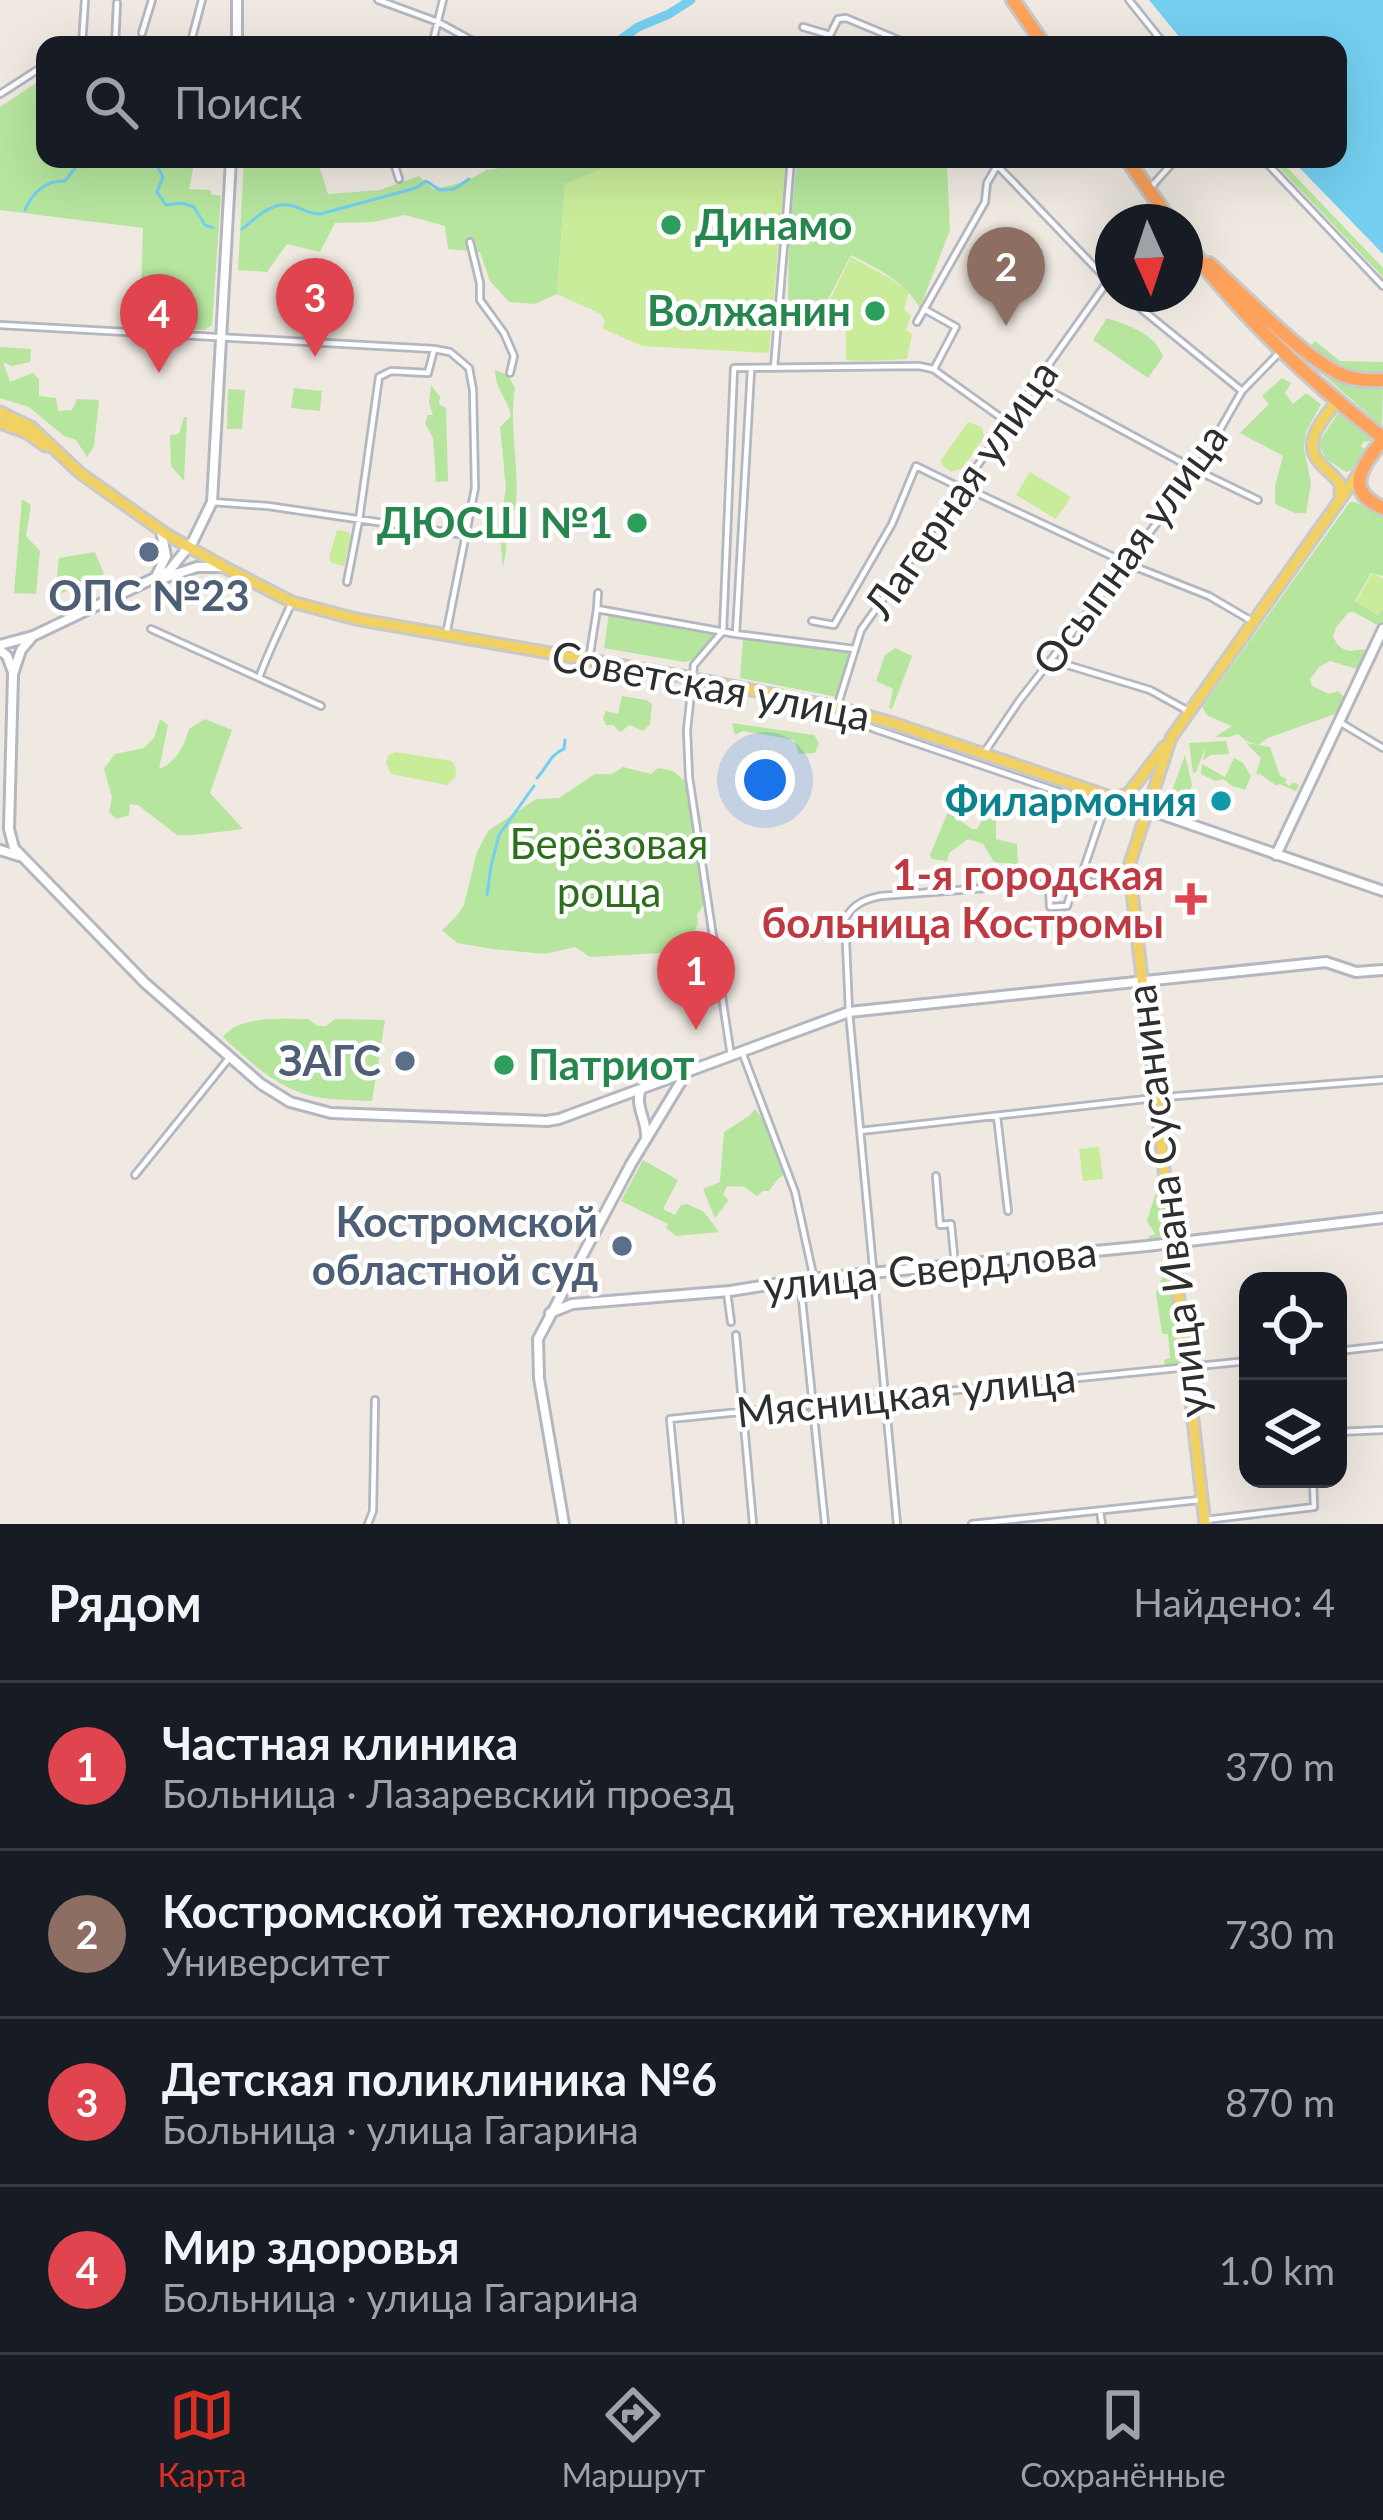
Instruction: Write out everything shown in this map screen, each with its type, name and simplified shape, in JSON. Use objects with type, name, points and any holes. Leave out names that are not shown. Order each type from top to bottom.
[{"type":"highway","points":[[1013,0],[1038,36]]},
{"type":"highway","points":[[1133,168],[1159,204]]},
{"type":"highway","points":[[1203,257],[1334,371],[1360,380],[1383,380]]},
{"type":"highway","points":[[1203,264],[1281,351],[1383,438],[1362,469],[1360,488],[1367,499],[1383,508]]},
{"type":"main road","points":[[1337,401],[1312,440],[1316,459],[1340,484],[1339,500]]},
{"type":"main road","points":[[0,412],[31,427],[61,455]]},
{"type":"main road","points":[[0,423],[27,433],[61,455]]},
{"type":"main road","name":"Советская улица","points":[[61,455],[160,530],[292,602],[332,614],[836,707],[1146,809]]},
{"type":"main road","points":[[1330,472],[1346,476],[1362,469]]},
{"type":"main road","points":[[1114,802],[1130,793],[1172,738],[1362,469]]},
{"type":"main road","points":[[1339,500],[1352,495],[1367,499]]},
{"type":"main road","name":"улица Ивана Сусанина","points":[[1172,738],[1131,857],[1130,887],[1205,1522]]},
{"type":"street","points":[[83,36],[85,0]]},
{"type":"street","points":[[142,33],[152,0]]},
{"type":"street","points":[[192,36],[202,0]]},
{"type":"street","points":[[235,0],[237,36]]},
{"type":"street","points":[[378,0],[464,36]]},
{"type":"street","points":[[435,36],[443,0]]},
{"type":"street","points":[[1129,0],[1158,36]]},
{"type":"street","points":[[115,36],[117,3]]},
{"type":"street","points":[[803,28],[830,35],[838,19],[846,18],[889,36]]},
{"type":"street","points":[[0,94],[36,71]]},
{"type":"street","points":[[14,674],[1,648],[169,571],[189,548],[212,502],[230,168]]},
{"type":"street","points":[[396,168],[399,179]]},
{"type":"street","points":[[774,368],[790,168]]},
{"type":"street","points":[[917,322],[985,202],[996,168]]},
{"type":"street","points":[[1005,168],[1095,267]]},
{"type":"street","points":[[1149,190],[1168,168]]},
{"type":"street","points":[[1272,168],[1383,286]]},
{"type":"street","points":[[470,242],[480,300],[514,356],[510,373]]},
{"type":"street","name":"Лагерная улица","points":[[836,707],[861,630],[1095,304]]},
{"type":"street","points":[[924,309],[956,327],[934,370]]},
{"type":"street","points":[[1145,312],[1242,392]]},
{"type":"street","points":[[0,325],[450,352],[469,368],[476,488],[446,635]]},
{"type":"street","points":[[347,582],[379,377],[391,371],[428,373],[434,349]]},
{"type":"street","name":"Осыпная улица","points":[[984,753],[1196,470],[1242,392],[1281,351]]},
{"type":"street","points":[[725,633],[734,368],[919,366],[934,370],[1007,422]]},
{"type":"street","points":[[751,368],[725,633],[694,664],[686,730],[688,777],[736,1054],[795,1192],[814,1279]]},
{"type":"street","points":[[1035,383],[1258,500]]},
{"type":"street","points":[[812,621],[834,625],[892,524],[916,466],[1209,596],[1252,622]]},
{"type":"street","points":[[212,502],[466,535]]},
{"type":"street","points":[[154,580],[166,556],[160,530]]},
{"type":"street","points":[[154,580],[196,567],[224,568]]},
{"type":"street","points":[[589,660],[598,593]]},
{"type":"street","points":[[259,678],[292,602]]},
{"type":"street","points":[[597,609],[725,633],[854,649]]},
{"type":"street","points":[[151,629],[321,706]]},
{"type":"street","points":[[1276,854],[1383,629]]},
{"type":"street","points":[[20,857],[0,849],[9,830],[14,674],[21,650],[33,636]]},
{"type":"street","points":[[1051,660],[1150,690],[1188,711]]},
{"type":"street","points":[[0,708],[13,695]]},
{"type":"street","points":[[836,707],[875,729],[1114,802],[1096,832],[1066,906],[1050,907],[1046,884],[881,896],[860,903],[845,919],[849,1012],[897,1524]]},
{"type":"street","points":[[1340,722],[1383,748]]},
{"type":"street","name":"Советская улица","points":[[1146,809],[1383,891]]},
{"type":"street","points":[[0,819],[20,857],[145,982],[230,1058],[290,1102],[331,1112],[547,1121],[849,1012],[1326,962],[1356,972],[1383,970]]},
{"type":"street","points":[[1083,871],[1130,887]]},
{"type":"street","points":[[135,1175],[230,1058]]},
{"type":"street","points":[[564,1524],[537,1351],[541,1329],[564,1300],[567,1284],[686,1073]]},
{"type":"street","points":[[860,1130],[1156,1098],[1383,1080]]},
{"type":"street","points":[[646,1085],[639,1106],[647,1125],[646,1139]]},
{"type":"street","points":[[646,1085],[664,1088],[666,1107]]},
{"type":"street","points":[[617,1097],[632,1100],[651,1113],[666,1107]]},
{"type":"street","points":[[997,1116],[1008,1211]]},
{"type":"street","points":[[936,1176],[940,1225],[951,1224],[955,1265]]},
{"type":"street","name":"улица Свердлова","points":[[564,1300],[581,1304],[727,1291],[1383,1218]]},
{"type":"street","points":[[800,1280],[825,1524]]},
{"type":"street","points":[[727,1291],[730,1322]]},
{"type":"street","points":[[736,1335],[753,1524]]},
{"type":"street","points":[[1347,1350],[1383,1346]]},
{"type":"street","name":"Мясницкая улица","points":[[680,1524],[670,1419],[1239,1362]]},
{"type":"street","points":[[368,1524],[373,1511],[375,1400]]},
{"type":"street","points":[[1347,1432],[1383,1430]]},
{"type":"street","points":[[1205,1522],[1314,1507],[1313,1488]]},
{"type":"street","points":[[972,1524],[1202,1500]]},
{"type":"street","points":[[1100,1511],[1102,1524]]},
{"type":"green space","points":[[36,83],[36,168],[193,168],[189,189],[211,190],[221,196],[212,325],[205,330],[146,327],[140,317],[143,228],[0,210],[0,107]]},
{"type":"green space","points":[[244,168],[320,168],[328,194],[380,190],[419,176],[433,189],[501,168],[605,168],[565,184],[557,294],[535,304],[509,302],[490,281],[480,252],[448,249],[445,226],[405,215],[335,223],[320,252],[287,244],[267,272],[238,270]]},
{"type":"green space","name":"Динамо","points":[[605,168],[785,168],[769,353],[642,346],[602,328],[601,314],[557,294],[565,184]]},
{"type":"green space","points":[[796,168],[947,168],[950,230],[920,308],[898,283],[851,255],[826,303],[811,300],[803,312],[788,300]]},
{"type":"green space","points":[[1280,168],[1288,168],[1383,268],[1383,277]]},
{"type":"green space","name":"Волжанин","points":[[851,257],[909,292],[904,309],[911,316],[906,330],[912,334],[907,359],[846,360],[846,313],[829,301]]},
{"type":"green space","points":[[1107,318],[1140,332],[1159,349],[1163,357],[1148,378],[1093,340]]},
{"type":"green space","points":[[1265,324],[1342,381],[1383,387],[1382,426]]},
{"type":"green space","points":[[1315,341],[1340,361],[1383,362],[1383,374],[1336,363],[1311,346]]},
{"type":"green space","points":[[0,347],[31,349],[30,362],[12,366],[3,362],[10,382],[33,373],[39,379],[39,396],[56,398],[58,411],[72,410],[77,399],[99,400],[94,446],[87,457],[76,440],[64,436],[29,407],[0,398]]},
{"type":"green space","points":[[495,370],[508,375],[515,388],[515,510],[506,515],[503,567],[499,527],[506,488],[500,427],[511,416]]},
{"type":"green space","points":[[1282,378],[1291,383],[1285,393],[1293,404],[1306,393],[1321,404],[1306,432],[1311,483],[1306,513],[1275,504],[1283,456],[1240,433],[1269,404],[1262,396]]},
{"type":"green space","points":[[431,385],[440,397],[439,404],[446,408],[448,481],[436,482],[433,438],[425,423],[433,415]]},
{"type":"green space","points":[[294,388],[322,391],[320,411],[291,408]]},
{"type":"green space","points":[[228,389],[245,390],[242,429],[227,429]]},
{"type":"green space","points":[[1338,413],[1383,447],[1383,451],[1370,441],[1363,442],[1366,450],[1346,472],[1326,459],[1318,444]]},
{"type":"green space","points":[[184,417],[184,481],[171,466],[170,435],[179,434]]},
{"type":"green space","points":[[968,422],[982,427],[984,437],[963,468],[951,472],[941,460]]},
{"type":"green space","points":[[1030,472],[1071,497],[1056,519],[1016,495]]},
{"type":"green space","points":[[22,499],[31,505],[26,536],[40,551],[36,594],[14,593]]},
{"type":"green space","points":[[1350,502],[1383,516],[1383,576],[1371,573],[1355,601],[1378,615],[1383,608],[1383,621],[1379,626],[1349,612],[1333,637],[1346,650],[1369,650],[1360,670],[1330,661],[1310,679],[1312,686],[1329,694],[1338,691],[1345,698],[1355,683],[1336,721],[1335,714],[1258,745],[1238,734],[1215,737],[1232,726],[1208,716],[1202,707]]},
{"type":"green space","points":[[337,530],[351,536],[344,566],[329,558]]},
{"type":"green space","points":[[95,552],[104,574],[55,596],[59,558]]},
{"type":"green space","points":[[1372,573],[1383,579],[1379,615],[1356,602]]},
{"type":"green space","points":[[609,613],[716,632],[693,660],[684,662],[604,648]]},
{"type":"green space","points":[[743,638],[850,651],[837,697],[740,678]]},
{"type":"green space","points":[[895,648],[912,656],[892,709],[893,689],[876,681],[885,655]]},
{"type":"green space","points":[[622,696],[652,704],[650,724],[643,731],[630,725],[620,732],[606,725],[606,711],[618,714]]},
{"type":"green space","points":[[160,719],[168,725],[159,769],[179,753],[189,729],[205,719],[232,730],[210,793],[243,829],[177,835],[138,805],[130,804],[129,815],[117,819],[109,812],[112,797],[104,769],[115,754],[144,748],[154,738]]},
{"type":"green space","points":[[732,723],[814,735],[819,743],[815,753],[799,754],[794,740],[743,731],[735,735]]},
{"type":"green space","points":[[1226,741],[1229,754],[1203,760],[1206,746],[1193,773],[1189,743]]},
{"type":"green space","points":[[1246,743],[1270,747],[1280,776],[1290,786],[1293,782],[1299,785],[1296,791],[1256,774],[1261,758]]},
{"type":"green space","points":[[396,752],[452,761],[455,778],[447,785],[391,774],[386,763]]},
{"type":"green space","points":[[1185,755],[1192,785],[1181,804],[1169,799]]},
{"type":"green space","points":[[1234,758],[1251,776],[1245,790],[1201,774],[1202,764],[1225,777]]},
{"type":"green space","name":"Берёзовая роща","points":[[623,767],[651,774],[658,768],[673,771],[685,781],[706,901],[694,933],[677,952],[590,957],[575,947],[545,954],[457,943],[442,930],[464,905],[477,852],[488,831],[536,799],[559,798],[595,774],[612,774]]},
{"type":"green space","points":[[948,812],[972,829],[984,817],[996,820],[996,839],[1017,844],[1018,865],[994,862],[983,844],[968,839],[949,853],[947,861],[932,859]]},
{"type":"green space","points":[[308,1019],[318,1026],[335,1019],[385,1020],[372,1101],[322,1098],[294,1090],[223,1037],[250,1022]]},
{"type":"green space","points":[[755,1109],[766,1124],[785,1174],[757,1196],[745,1187],[727,1186],[723,1195],[729,1200],[715,1218],[703,1189],[720,1182],[724,1132]]},
{"type":"green space","points":[[1099,1147],[1103,1179],[1083,1181],[1079,1149]]},
{"type":"green space","points":[[643,1160],[678,1180],[663,1209],[675,1215],[687,1204],[704,1212],[719,1232],[676,1236],[666,1228],[668,1224],[621,1201]]},
{"type":"green space","points":[[1159,1183],[1165,1238],[1149,1239],[1155,1234],[1147,1221]]},
{"type":"green space","points":[[1168,1262],[1180,1364],[1165,1366],[1164,1360],[1170,1358],[1168,1334],[1162,1334],[1156,1293]]},
{"type":"water","points":[[1149,0],[1383,0],[1383,254],[1300,168],[1347,168],[1347,36],[1179,36]]},
{"type":"waterway","points":[[626,36],[691,0]]},
{"type":"waterway","points":[[25,210],[41,189],[65,181],[75,168]]},
{"type":"waterway","points":[[158,168],[163,177],[157,192],[166,205],[194,207],[205,225],[213,228]]},
{"type":"waterway","points":[[242,229],[275,206],[320,214],[416,188],[426,181],[440,190],[454,189],[469,179]]},
{"type":"waterway","points":[[537,778],[564,749],[565,740]]},
{"type":"waterway","points":[[487,895],[499,835],[534,786]]},
{"type":"place","name":"Динамо","points":[[671,225]]},
{"type":"place","name":"Волжанин","points":[[875,311]]},
{"type":"place","name":"Костромской технологический техникум","points":[[1006,326]]},
{"type":"place","name":"Детская поликлиника №6","points":[[315,357]]},
{"type":"place","name":"Мир здоровья","points":[[159,373]]},
{"type":"place","name":"ДЮСШ №1","points":[[637,523]]},
{"type":"place","name":"ОПС №23","points":[[149,552]]},
{"type":"place","name":"Филармония","points":[[1221,801]]},
{"type":"place","name":"1-я городская больница Костромы","points":[[1191,899]]},
{"type":"place","name":"Частная клиника","points":[[696,1030]]},
{"type":"place","name":"ЗАГС","points":[[405,1061]]},
{"type":"place","name":"Патриот","points":[[504,1065]]},
{"type":"place","name":"Костромской областной суд","points":[[622,1246]]}]
